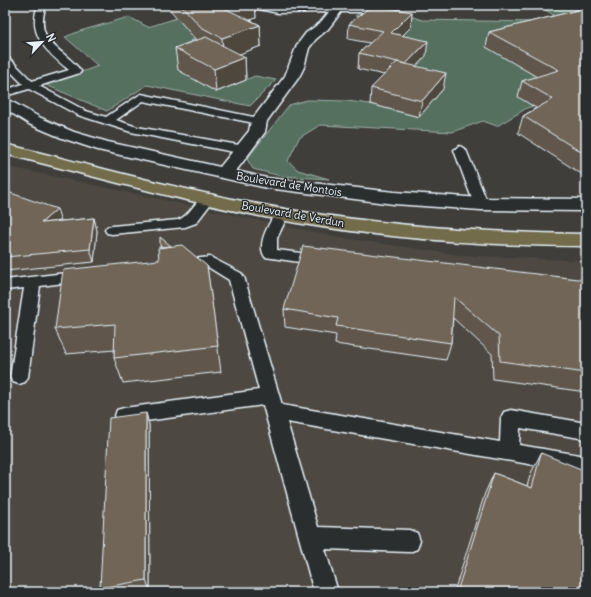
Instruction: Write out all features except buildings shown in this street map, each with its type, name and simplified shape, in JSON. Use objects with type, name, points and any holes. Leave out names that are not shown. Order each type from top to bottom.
[{"type":"main road","name":"Boulevard de Verdun","points":[[5,149],[208,198],[338,223],[437,234],[586,240]]},
{"type":"street","points":[[254,5],[275,9],[337,7],[364,8]]},
{"type":"street","points":[[224,174],[257,132],[259,121],[292,77],[298,67],[302,48],[311,36],[324,26],[337,7]]},
{"type":"street","name":"Boulevard de Montois","points":[[5,103],[35,121],[68,135],[104,146],[267,183],[325,191],[481,204],[586,206]]},
{"type":"lane","points":[[5,93],[76,71],[54,52],[43,39],[37,19],[42,5]]},
{"type":"lane","points":[[5,60],[31,86],[82,113],[135,130],[244,150]]},
{"type":"lane","points":[[108,121],[141,97],[259,121]]},
{"type":"lane","points":[[460,150],[481,204]]},
{"type":"lane","points":[[112,230],[180,224],[191,220],[208,198]]},
{"type":"lane","points":[[282,213],[270,238],[270,254],[333,261]]},
{"type":"lane","points":[[166,267],[210,262],[236,277],[326,592]]},
{"type":"lane","points":[[5,285],[97,275]]},
{"type":"lane","points":[[19,377],[33,282]]},
{"type":"lane","points":[[112,418],[273,404],[509,452],[586,465]]},
{"type":"lane","points":[[509,452],[511,418],[586,431]]},
{"type":"lane","points":[[310,538],[409,541]]},
{"type":"shaded area","points":[[5,166],[336,237],[459,255],[586,261],[586,592],[5,592]]},
{"type":"green space","points":[[537,5],[586,5],[586,21],[554,86],[519,97],[533,106],[497,126],[483,121],[452,132],[320,125],[299,138],[288,161],[298,170],[329,179],[281,176],[253,169],[247,159],[289,105],[307,100],[347,101],[370,104],[419,117],[390,48],[410,27],[355,16],[361,12],[372,11],[401,13],[422,20],[537,22],[562,20]]},
{"type":"green space","points":[[190,14],[223,30],[190,41],[217,56],[179,70],[216,92],[255,76],[276,80],[250,106],[147,85],[107,111],[46,85],[98,66],[65,37],[80,31],[129,17],[148,27]]}]
